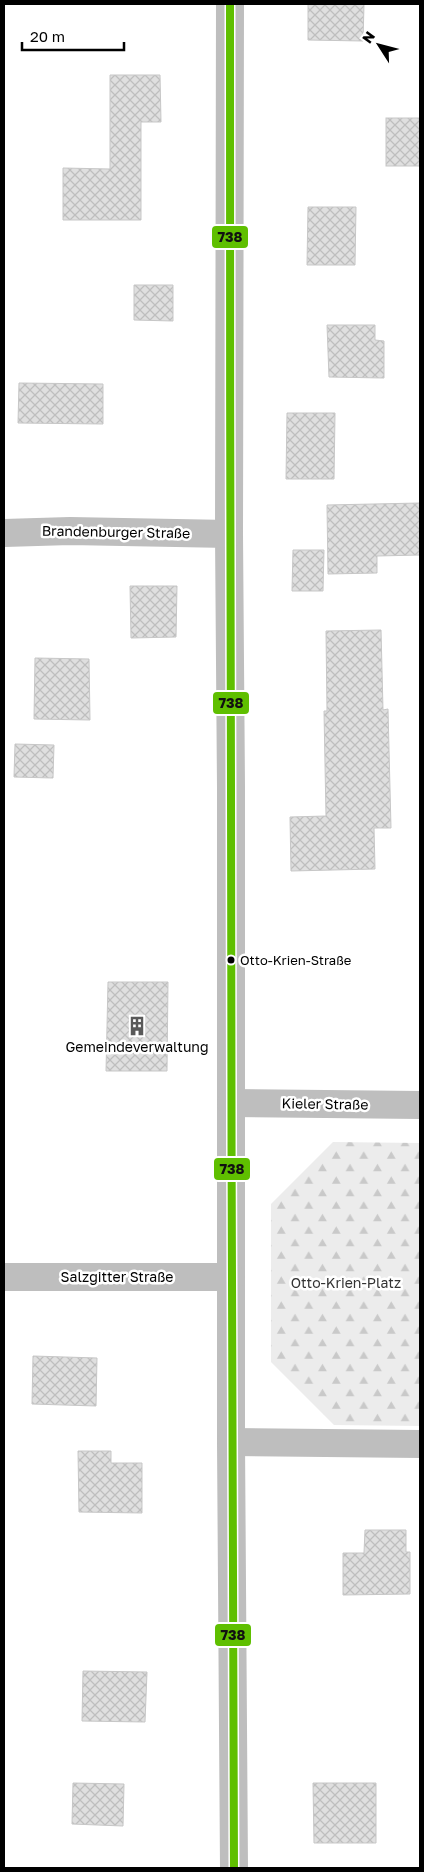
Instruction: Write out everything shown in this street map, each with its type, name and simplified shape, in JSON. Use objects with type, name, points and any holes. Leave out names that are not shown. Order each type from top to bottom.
[{"type":"street","points":[[230,4],[229,534],[234,1868]]},
{"type":"street","name":"Brandenburger Straße","points":[[4,532],[61,531],[229,534]]},
{"type":"street","name":"Kieler Straße","points":[[231,1103],[420,1105]]},
{"type":"street","name":"Salzgitter Straße","points":[[4,1278],[231,1277]]},
{"type":"street","points":[[231,1442],[420,1444]]},
{"type":"green space","name":"Otto-Krien-Platz","points":[[333,1142],[420,1143],[420,1426],[334,1425],[271,1362],[271,1204]]},
{"type":"building","points":[[308,4],[364,4],[363,41],[308,40]]},
{"type":"building","points":[[110,75],[160,75],[161,122],[141,122],[141,220],[63,220],[63,168],[110,169]]},
{"type":"building","points":[[386,118],[420,118],[420,166],[386,166]]},
{"type":"building","points":[[308,207],[356,207],[355,265],[307,265]]},
{"type":"building","points":[[134,285],[173,285],[173,321],[134,320]]},
{"type":"building","points":[[327,325],[375,325],[375,340],[384,341],[384,378],[329,377]]},
{"type":"building","points":[[19,383],[103,384],[103,424],[18,423]]},
{"type":"building","points":[[287,413],[335,413],[334,479],[286,479]]},
{"type":"building","points":[[420,503],[420,555],[377,556],[377,573],[328,574],[327,505]]},
{"type":"building","points":[[293,550],[324,550],[323,591],[292,591]]},
{"type":"building","points":[[130,586],[177,586],[176,637],[131,638]]},
{"type":"building","points":[[381,630],[383,710],[388,709],[391,828],[374,828],[375,869],[291,871],[290,817],[326,816],[324,711],[327,711],[326,631]]},
{"type":"building","points":[[35,658],[89,659],[90,720],[34,719]]},
{"type":"building","points":[[15,744],[54,745],[53,778],[14,777]]},
{"type":"building","name":"Gemeindeverwaltung","points":[[108,982],[168,982],[167,1071],[106,1071]]},
{"type":"building","points":[[33,1356],[97,1358],[96,1406],[32,1404]]},
{"type":"building","points":[[78,1451],[111,1451],[111,1463],[142,1463],[142,1513],[79,1512]]},
{"type":"building","points":[[365,1530],[406,1530],[406,1552],[410,1552],[410,1594],[343,1595],[343,1553],[364,1553]]},
{"type":"building","points":[[83,1671],[147,1672],[145,1722],[82,1721]]},
{"type":"building","points":[[73,1783],[124,1784],[123,1826],[72,1824]]},
{"type":"building","points":[[313,1783],[376,1783],[376,1843],[314,1843]]},
{"type":"transit line","name":"738","points":[[230,4],[234,1868]]},
{"type":"place","name":"Otto-Krien-Straße","points":[[231,960]]},
{"type":"place","name":"Gemeindeverwaltung","points":[[137,1026]]}]
